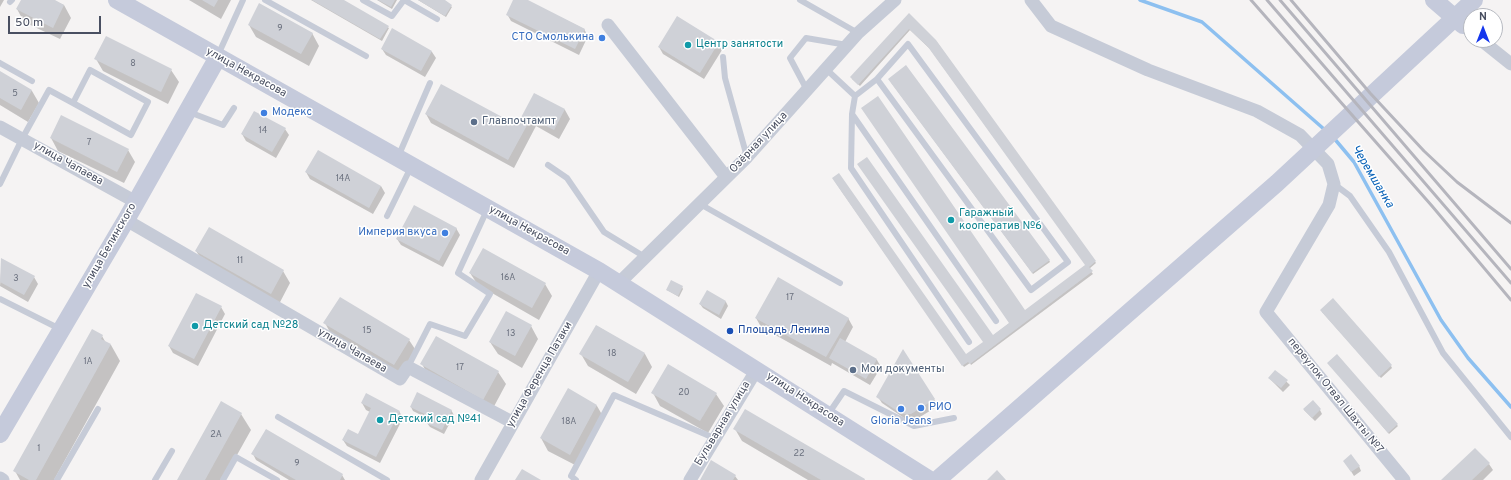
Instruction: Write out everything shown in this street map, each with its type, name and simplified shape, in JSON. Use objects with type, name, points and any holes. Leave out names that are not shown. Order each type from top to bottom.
[{"type":"main road","name":"улица Некрасова","points":[[117,0],[599,270],[930,480]]},
{"type":"main road","points":[[1434,0],[1463,25]]},
{"type":"main road","points":[[937,480],[1277,183],[1474,0]]},
{"type":"main road","name":"улица Белинского","points":[[0,434],[126,220],[218,57]]},
{"type":"street","name":"Озёрная улица","points":[[619,283],[747,158],[858,33],[895,0]]},
{"type":"street","points":[[1031,0],[1051,26],[1148,70],[1258,111],[1300,135],[1328,164],[1334,184]]},
{"type":"street","points":[[608,25],[726,177]]},
{"type":"street","points":[[1491,48],[1511,64]]},
{"type":"street","name":"улица Чапаева","points":[[0,127],[136,202]]},
{"type":"street","name":"переулок Отвал Шахты №7","points":[[1334,184],[1328,205],[1266,312],[1404,480]]},
{"type":"street","name":"улица Чапаева","points":[[126,220],[400,379],[408,367]]},
{"type":"street","name":"улица Ференца Патаки","points":[[481,480],[512,422],[599,270]]},
{"type":"street","points":[[408,367],[512,422]]},
{"type":"street","name":"Бульварная улица","points":[[690,480],[756,369]]},
{"type":"lane","points":[[218,57],[243,0]]},
{"type":"lane","points":[[265,0],[366,56]]},
{"type":"lane","points":[[363,0],[392,16],[404,0],[437,19]]},
{"type":"lane","points":[[800,0],[858,33]]},
{"type":"lane","points":[[807,90],[790,58],[806,38],[847,45]]},
{"type":"lane","points":[[878,79],[1030,290],[1068,262],[908,44],[878,79],[855,96],[852,114],[851,168],[969,342]]},
{"type":"lane","points":[[723,57],[725,78],[747,158]]},
{"type":"lane","points":[[0,63],[32,81]]},
{"type":"lane","points":[[826,69],[855,96]]},
{"type":"lane","points":[[0,184],[22,139],[49,90],[131,135],[148,102],[90,70],[73,103]]},
{"type":"lane","points":[[388,216],[430,83]]},
{"type":"lane","points":[[187,111],[223,126],[234,108]]},
{"type":"lane","points":[[852,114],[996,321]]},
{"type":"lane","points":[[548,165],[567,178],[604,232],[646,257]]},
{"type":"lane","points":[[1334,184],[1350,196],[1389,252],[1444,353],[1511,437]]},
{"type":"lane","points":[[700,204],[840,283]]},
{"type":"lane","points":[[408,367],[430,324],[465,336],[490,294],[458,273],[488,209]]},
{"type":"lane","points":[[0,299],[62,330]]},
{"type":"lane","points":[[828,415],[844,391],[914,426],[954,418]]},
{"type":"lane","points":[[576,480],[571,476],[614,395],[714,438]]},
{"type":"lane","points":[[57,480],[98,409]]},
{"type":"lane","points":[[278,417],[387,480]]},
{"type":"lane","points":[[155,480],[172,451]]},
{"type":"lane","points":[[223,480],[236,457],[277,480]]},
{"type":"building","points":[[21,0],[55,0],[64,5],[53,28],[16,9]]},
{"type":"building","points":[[202,0],[218,0],[214,7]]},
{"type":"building","points":[[312,0],[344,0],[389,26],[380,39]]},
{"type":"building","points":[[378,0],[395,0],[391,7]]},
{"type":"building","points":[[418,0],[445,0],[452,5],[445,16]]},
{"type":"building","points":[[513,0],[528,0],[585,29],[575,49],[506,15]]},
{"type":"building","points":[[259,3],[313,33],[301,54],[248,25]]},
{"type":"building","name":"Гаражный кооператив №6","points":[[909,13],[936,40],[1096,261],[1089,267],[1093,271],[970,364],[968,362],[962,366],[832,178],[839,173],[966,354],[983,342],[857,164],[867,157],[993,335],[1009,323],[861,108],[878,96],[1025,310],[1085,265],[928,47],[909,29],[858,85],[850,77]]},
{"type":"building","name":"Центр занятости","points":[[677,16],[719,42],[700,73],[658,47]]},
{"type":"building","points":[[392,28],[432,51],[421,71],[381,49]]},
{"type":"building","points":[[106,36],[172,69],[161,92],[94,59]]},
{"type":"building","points":[[906,65],[1050,260],[1032,273],[888,79]]},
{"type":"building","points":[[0,71],[32,90],[21,110],[0,98]]},
{"type":"building","name":"Главпочтампт","points":[[441,84],[517,125],[534,93],[565,109],[554,130],[531,118],[508,160],[425,114]]},
{"type":"building","points":[[254,111],[286,128],[272,152],[241,134]]},
{"type":"building","points":[[61,115],[129,149],[117,172],[50,138]]},
{"type":"building","points":[[318,150],[381,186],[369,208],[305,172]]},
{"type":"building","points":[[414,205],[457,228],[439,261],[396,239]]},
{"type":"building","points":[[209,227],[284,270],[271,294],[195,251]]},
{"type":"building","points":[[483,248],[546,283],[532,308],[469,273]]},
{"type":"building","points":[[1,258],[35,276],[24,295],[0,282]]},
{"type":"building","points":[[778,277],[849,318],[826,357],[755,318]]},
{"type":"building","points":[[671,280],[683,286],[678,296],[666,290]]},
{"type":"building","points":[[707,290],[726,301],[719,315],[699,304]]},
{"type":"building","name":"Детский сад №28","points":[[196,293],[222,306],[194,359],[168,346]]},
{"type":"building","points":[[340,297],[410,339],[394,365],[323,323]]},
{"type":"building","points":[[1333,298],[1392,365],[1379,377],[1320,310]]},
{"type":"building","points":[[506,311],[532,325],[515,356],[489,342]]},
{"type":"building","points":[[596,325],[645,353],[628,382],[579,354]]},
{"type":"building","points":[[92,329],[103,335],[101,339],[111,344],[36,480],[29,480],[13,471]]},
{"type":"building","points":[[436,336],[499,371],[483,400],[420,364]]},
{"type":"building","points":[[840,338],[877,359],[866,379],[829,358]]},
{"type":"building","points":[[903,349],[935,399],[911,414],[902,414],[876,397]]},
{"type":"building","points":[[1337,354],[1398,424],[1388,433],[1327,363]]},
{"type":"building","points":[[668,364],[717,393],[700,421],[651,393]]},
{"type":"building","points":[[1275,370],[1288,380],[1281,388],[1268,378]]},
{"type":"building","points":[[568,388],[597,405],[570,455],[540,438]]},
{"type":"building","points":[[417,392],[452,410],[442,430],[426,423],[429,416],[410,407]]},
{"type":"building","name":"Детский сад №41","points":[[366,393],[400,411],[376,457],[342,440],[348,429],[358,434],[371,408],[361,403]]},
{"type":"building","points":[[1313,400],[1321,409],[1312,418],[1303,409]]},
{"type":"building","points":[[221,401],[242,413],[205,480],[177,480]]},
{"type":"building","points":[[745,409],[865,479],[821,480],[733,429]]},
{"type":"building","points":[[266,429],[343,474],[340,480],[296,480],[251,454]]},
{"type":"building","points":[[1475,448],[1490,463],[1472,480],[1441,480]]},
{"type":"building","points":[[1351,454],[1360,466],[1351,472],[1343,461]]},
{"type":"building","points":[[711,460],[736,475],[733,480],[700,480]]},
{"type":"building","points":[[522,469],[541,480],[515,480]]},
{"type":"building","points":[[997,470],[1006,480],[987,480]]},
{"type":"waterway","name":"Черемшанка","points":[[1140,0],[1202,22],[1325,130]]},
{"type":"waterway","name":"Черемшанка","points":[[1333,137],[1354,162],[1441,320],[1468,358],[1511,407]]},
{"type":"railway","points":[[1251,0],[1432,206],[1511,300]]},
{"type":"railway","points":[[1267,0],[1511,283]]},
{"type":"railway","points":[[1280,0],[1511,269]]},
{"type":"railway","points":[[1291,0],[1370,93],[1424,151],[1457,182],[1511,223]]},
{"type":"place","name":"СТО Смолькина","points":[[602,38]]},
{"type":"place","name":"Центр занятости","points":[[688,45]]},
{"type":"place","name":"Модекс","points":[[264,113]]},
{"type":"place","name":"Главпочтампт","points":[[474,122]]},
{"type":"place","name":"Гаражный кооператив №6","points":[[951,220]]},
{"type":"place","name":"Империя вкуса","points":[[445,233]]},
{"type":"place","name":"Детский сад №28","points":[[195,326]]},
{"type":"place","name":"Площадь Ленина","points":[[730,331]]},
{"type":"place","name":"Мои документы","points":[[853,370]]},
{"type":"place","name":"РИО","points":[[921,408]]},
{"type":"place","name":"Gloria Jeans","points":[[901,409]]},
{"type":"place","name":"Детский сад №41","points":[[380,420]]}]
